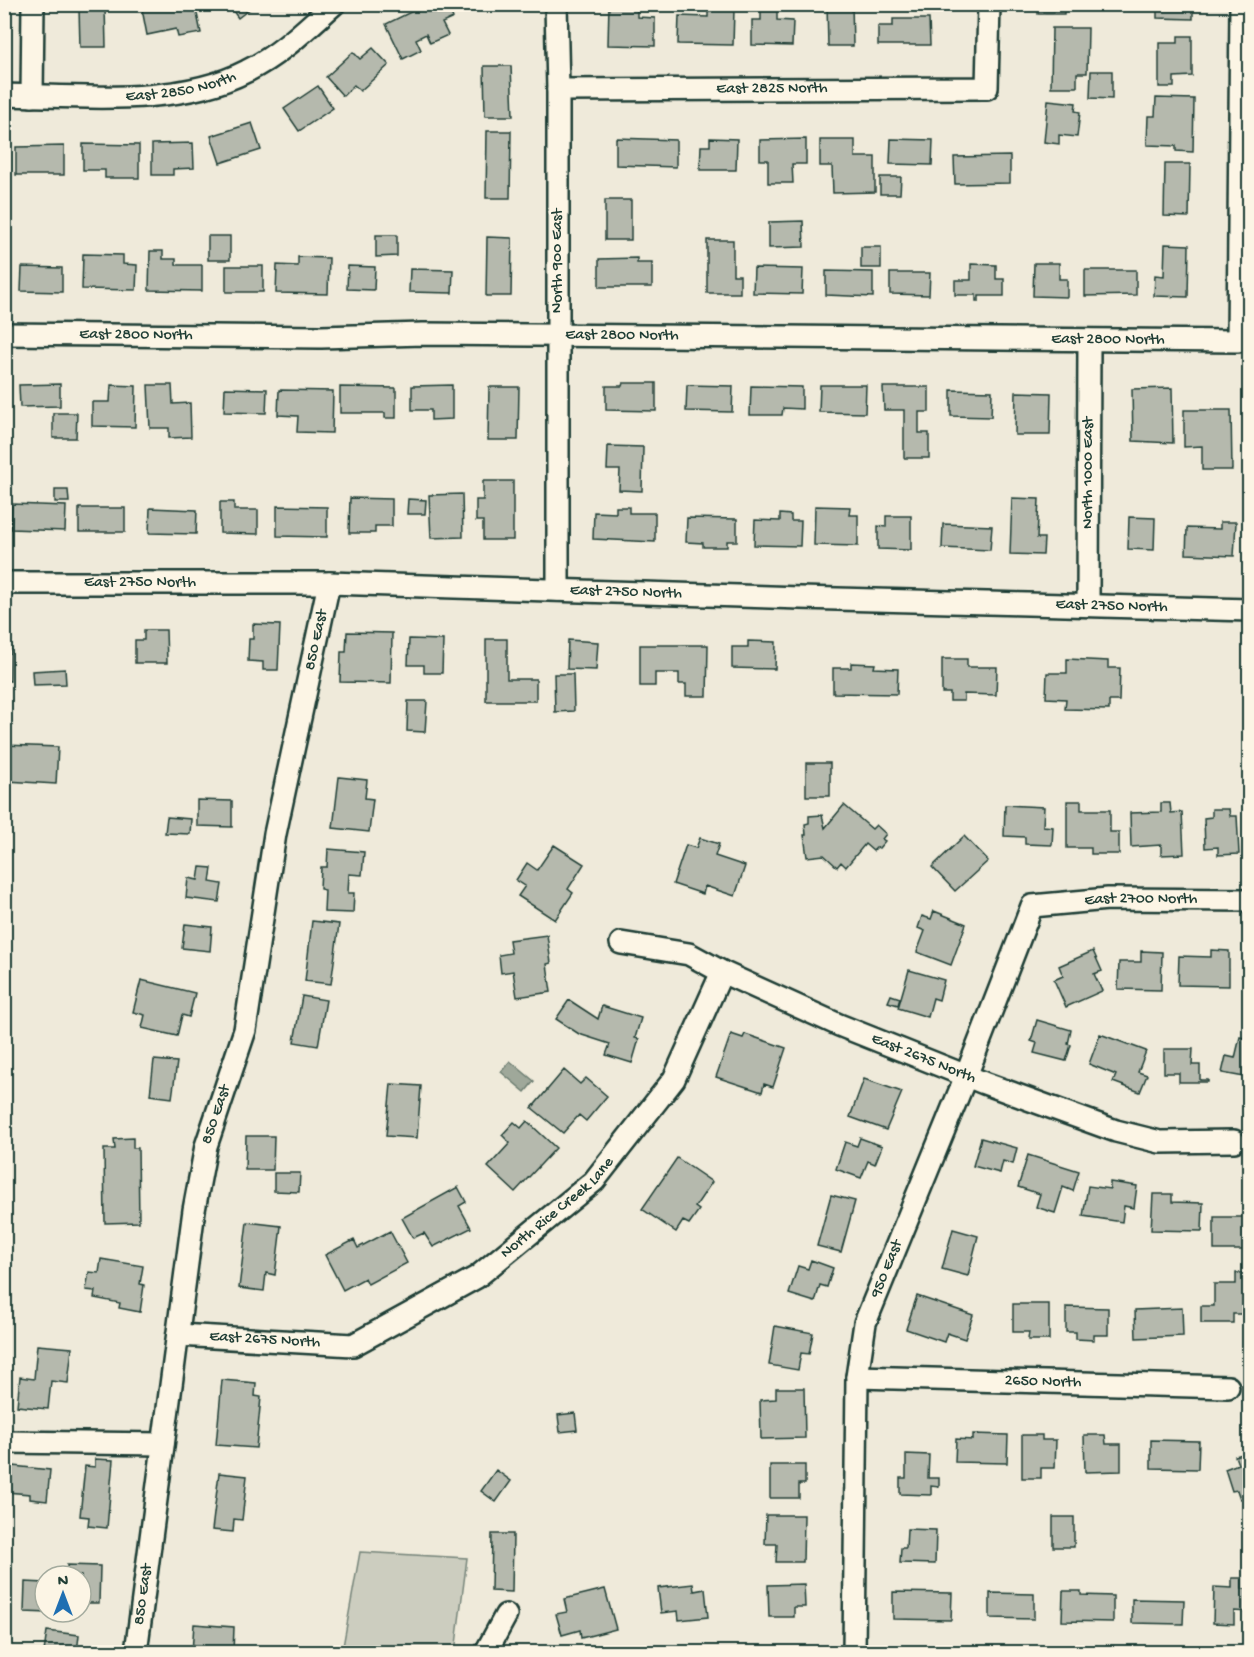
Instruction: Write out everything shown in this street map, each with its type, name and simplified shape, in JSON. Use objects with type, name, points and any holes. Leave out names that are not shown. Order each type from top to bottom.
[{"type":"street","points":[[32,96],[33,4]]},
{"type":"street","name":"East 2850 North","points":[[4,95],[158,96],[208,87],[249,70],[275,54],[334,4]]},
{"type":"street","name":"North 900 East","points":[[555,4],[558,90],[558,590]]},
{"type":"street","name":"East 2825 North","points":[[558,90],[987,88],[989,4]]},
{"type":"street","name":"East 2800 North","points":[[4,334],[309,337],[423,334],[1238,341],[1241,4]]},
{"type":"street","name":"North 1000 East","points":[[1088,605],[1089,340]]},
{"type":"street","name":"East 2750 North","points":[[4,583],[329,583],[1250,610]]},
{"type":"street","name":"850 East","points":[[136,1653],[194,1210],[206,1146],[245,1030],[275,834],[329,583]]},
{"type":"street","name":"East 2700 North","points":[[1032,906],[1108,899],[1250,900]]},
{"type":"street","name":"950 East","points":[[854,1653],[856,1377],[865,1323],[966,1076],[1032,906]]},
{"type":"street","name":"East 2675 North","points":[[621,943],[689,954],[722,972],[838,1025],[966,1076],[1116,1131],[1160,1142],[1234,1141]]},
{"type":"street","name":"North Rice Creek Lane","points":[[353,1345],[477,1277],[594,1181],[674,1079],[722,972]]},
{"type":"street","name":"East 2675 North","points":[[178,1335],[353,1345]]},
{"type":"street","name":"2650 North","points":[[856,1377],[1228,1387]]},
{"type":"street","points":[[4,1442],[163,1444]]},
{"type":"street","points":[[486,1653],[506,1615]]},
{"type":"shaded area","points":[[510,1061],[534,1081],[525,1092],[501,1072]]},
{"type":"shaded area","points":[[360,1552],[467,1558],[455,1652],[342,1652]]},
{"type":"building","points":[[162,4],[195,4],[201,33],[178,37],[176,29],[147,35],[142,9]]},
{"type":"building","points":[[228,4],[256,4],[238,18]]},
{"type":"building","points":[[427,4],[447,4],[453,18],[442,23],[448,35],[430,43],[426,34],[416,39],[421,50],[403,59],[386,24]]},
{"type":"building","points":[[609,4],[637,4],[637,17],[655,18],[655,46],[608,45]]},
{"type":"building","points":[[741,4],[763,4],[763,9],[741,8]]},
{"type":"building","points":[[827,4],[852,4],[853,46],[828,46]]},
{"type":"building","points":[[1038,4],[1064,4],[1064,14],[1038,14]]},
{"type":"building","points":[[1157,4],[1193,4],[1193,19],[1157,18]]},
{"type":"building","points":[[105,7],[106,47],[80,47],[79,8]]},
{"type":"building","points":[[708,8],[734,9],[733,45],[678,44],[679,16],[708,17]]},
{"type":"building","points":[[761,11],[777,11],[777,20],[793,21],[792,46],[752,45],[752,20],[761,20]]},
{"type":"building","points":[[893,19],[929,19],[930,45],[878,45],[878,26],[893,26]]},
{"type":"building","points":[[1052,28],[1088,28],[1087,73],[1077,73],[1077,87],[1051,87]]},
{"type":"building","points":[[1178,36],[1192,36],[1192,76],[1174,77],[1174,87],[1159,87],[1159,43],[1178,43]]},
{"type":"building","points":[[373,48],[389,65],[360,91],[354,85],[343,96],[326,77],[353,52],[360,59]]},
{"type":"building","points":[[484,66],[511,66],[513,116],[485,116]]},
{"type":"building","points":[[1091,71],[1112,71],[1112,99],[1090,98]]},
{"type":"building","points":[[318,86],[333,108],[299,131],[284,109]]},
{"type":"building","points":[[1156,98],[1194,99],[1193,152],[1176,151],[1176,146],[1147,145],[1148,116],[1155,116]]},
{"type":"building","points":[[1048,100],[1076,103],[1075,111],[1080,112],[1077,137],[1059,135],[1059,144],[1044,142]]},
{"type":"building","points":[[252,123],[261,150],[220,163],[211,136]]},
{"type":"building","points":[[487,131],[511,131],[510,198],[486,198]]},
{"type":"building","points":[[616,138],[676,140],[676,167],[616,165]]},
{"type":"building","points":[[710,138],[737,139],[736,170],[700,170],[701,146],[710,146]]},
{"type":"building","points":[[806,139],[806,164],[792,164],[793,183],[768,183],[768,160],[760,160],[760,140]]},
{"type":"building","points":[[891,139],[933,140],[932,165],[890,164]]},
{"type":"building","points":[[820,140],[855,140],[855,157],[875,157],[875,192],[833,193],[832,166],[820,166]]},
{"type":"building","points":[[193,143],[194,168],[173,169],[173,175],[152,175],[152,144]]},
{"type":"building","points":[[83,144],[139,145],[139,178],[105,178],[105,170],[83,170]]},
{"type":"building","points":[[64,146],[64,175],[16,175],[16,147]]},
{"type":"building","points":[[1010,156],[1010,183],[955,184],[954,157]]},
{"type":"building","points":[[1165,164],[1190,164],[1189,217],[1164,216]]},
{"type":"building","points":[[880,177],[901,177],[900,194],[880,194]]},
{"type":"building","points":[[605,200],[631,200],[631,240],[605,240]]},
{"type":"building","points":[[803,221],[804,247],[769,248],[769,222]]},
{"type":"building","points":[[376,235],[397,235],[397,256],[376,257]]},
{"type":"building","points":[[208,236],[230,236],[230,260],[208,260]]},
{"type":"building","points":[[487,237],[512,238],[511,296],[486,296]]},
{"type":"building","points":[[707,240],[733,240],[733,275],[740,275],[740,293],[707,293]]},
{"type":"building","points":[[1165,244],[1189,245],[1188,297],[1154,296],[1155,275],[1164,276]]},
{"type":"building","points":[[861,247],[881,247],[881,268],[861,268]]},
{"type":"building","points":[[150,251],[163,251],[163,259],[176,259],[176,265],[202,265],[202,291],[149,290]]},
{"type":"building","points":[[83,254],[123,255],[123,264],[137,265],[136,290],[82,289]]},
{"type":"building","points":[[298,257],[329,258],[328,294],[276,293],[277,265],[298,266]]},
{"type":"building","points":[[637,258],[637,263],[652,263],[652,287],[599,287],[599,259]]},
{"type":"building","points":[[1034,263],[1059,263],[1059,279],[1067,279],[1067,297],[1033,296]]},
{"type":"building","points":[[971,264],[996,265],[996,279],[1004,279],[1004,296],[979,296],[979,301],[976,301],[976,295],[955,295],[955,280],[971,280]]},
{"type":"building","points":[[226,266],[263,266],[263,292],[226,292]]},
{"type":"building","points":[[348,266],[375,267],[374,290],[347,289]]},
{"type":"building","points":[[22,267],[62,268],[62,292],[21,291]]},
{"type":"building","points":[[754,268],[803,269],[802,294],[753,293]]},
{"type":"building","points":[[410,269],[453,270],[452,293],[409,292]]},
{"type":"building","points":[[1085,270],[1136,270],[1136,295],[1085,296]]},
{"type":"building","points":[[826,271],[873,272],[873,297],[826,295]]},
{"type":"building","points":[[890,273],[930,273],[929,295],[890,294]]},
{"type":"building","points":[[4,382],[7,382],[6,409],[4,409]]},
{"type":"building","points":[[623,383],[656,383],[656,411],[606,410],[606,386],[622,386]]},
{"type":"building","points":[[60,384],[60,406],[20,407],[19,385]]},
{"type":"building","points":[[111,385],[136,386],[135,427],[92,426],[92,402],[110,402]]},
{"type":"building","points":[[148,385],[172,385],[173,404],[190,403],[191,437],[169,438],[169,428],[150,428]]},
{"type":"building","points":[[452,385],[452,419],[431,420],[431,410],[412,410],[412,386]]},
{"type":"building","points":[[687,385],[733,386],[732,412],[686,411]]},
{"type":"building","points":[[820,385],[866,385],[865,413],[819,412]]},
{"type":"building","points":[[751,386],[802,387],[802,409],[783,408],[782,415],[750,415]]},
{"type":"building","points":[[340,387],[396,388],[396,418],[385,418],[385,413],[340,413]]},
{"type":"building","points":[[489,387],[519,387],[518,440],[488,440]]},
{"type":"building","points":[[883,387],[929,387],[929,412],[919,412],[919,433],[929,433],[929,458],[904,458],[904,410],[884,410]]},
{"type":"building","points":[[225,388],[267,389],[266,413],[224,412]]},
{"type":"building","points":[[1172,388],[1173,443],[1133,441],[1132,389]]},
{"type":"building","points":[[279,390],[333,391],[332,433],[297,432],[298,416],[278,415]]},
{"type":"building","points":[[951,390],[992,391],[991,417],[951,416]]},
{"type":"building","points":[[1016,392],[1051,393],[1050,435],[1015,435]]},
{"type":"building","points":[[1184,410],[1231,410],[1232,470],[1202,470],[1202,446],[1184,447]]},
{"type":"building","points":[[53,413],[77,413],[76,438],[53,438]]},
{"type":"building","points":[[608,446],[643,447],[642,491],[619,490],[620,470],[607,470]]},
{"type":"building","points":[[483,481],[513,481],[513,540],[483,540],[483,521],[476,521],[476,500],[483,500]]},
{"type":"building","points":[[55,490],[68,490],[69,502],[55,502]]},
{"type":"building","points":[[462,494],[463,537],[431,538],[429,495]]},
{"type":"building","points":[[350,498],[392,499],[392,526],[375,526],[375,533],[349,533]]},
{"type":"building","points":[[1012,498],[1039,499],[1037,538],[1044,538],[1043,555],[1010,554]]},
{"type":"building","points":[[408,499],[426,500],[425,514],[407,514]]},
{"type":"building","points":[[220,502],[234,502],[234,510],[258,510],[258,534],[220,533]]},
{"type":"building","points":[[12,504],[66,506],[65,531],[11,529]]},
{"type":"building","points":[[277,506],[327,507],[327,537],[277,536]]},
{"type":"building","points":[[815,506],[850,507],[849,515],[858,515],[858,546],[814,545]]},
{"type":"building","points":[[616,507],[629,507],[629,513],[655,513],[655,542],[593,539],[594,512],[616,513]]},
{"type":"building","points":[[79,508],[125,508],[125,532],[79,532]]},
{"type":"building","points":[[150,508],[197,510],[196,534],[149,533]]},
{"type":"building","points":[[780,514],[791,515],[791,521],[801,521],[800,546],[754,545],[755,520],[780,521]]},
{"type":"building","points":[[886,516],[911,516],[911,550],[878,549],[878,526],[886,527]]},
{"type":"building","points":[[1129,517],[1155,518],[1154,550],[1128,549]]},
{"type":"building","points":[[687,518],[737,519],[737,541],[727,541],[727,547],[703,547],[703,543],[686,542]]},
{"type":"building","points":[[1220,522],[1236,522],[1234,556],[1186,554],[1187,528],[1220,529]]},
{"type":"building","points":[[943,524],[992,526],[990,550],[942,548]]},
{"type":"building","points":[[253,624],[280,625],[278,670],[263,670],[263,662],[248,661],[249,639],[253,639]]},
{"type":"building","points":[[4,629],[11,629],[10,681],[4,680]]},
{"type":"building","points":[[144,630],[166,630],[167,663],[135,663],[135,640],[144,640]]},
{"type":"building","points":[[347,632],[392,633],[391,683],[340,682],[341,652],[346,652]]},
{"type":"building","points":[[409,639],[443,640],[442,673],[424,673],[424,665],[408,665]]},
{"type":"building","points":[[486,639],[507,639],[507,679],[536,679],[536,701],[486,701]]},
{"type":"building","points":[[568,640],[598,642],[596,670],[567,669]]},
{"type":"building","points":[[748,641],[776,642],[775,669],[732,668],[732,647],[748,647]]},
{"type":"building","points":[[640,645],[708,645],[707,696],[686,696],[686,684],[679,684],[679,673],[655,673],[655,686],[640,686]]},
{"type":"building","points":[[942,659],[967,659],[967,667],[997,667],[996,695],[964,694],[964,701],[950,701],[950,693],[942,693]]},
{"type":"building","points":[[1067,659],[1108,661],[1108,668],[1120,668],[1119,701],[1109,701],[1109,710],[1065,709],[1066,699],[1046,698],[1047,673],[1067,673]]},
{"type":"building","points":[[851,663],[875,664],[874,668],[898,669],[897,694],[833,693],[833,668],[851,668]]},
{"type":"building","points":[[65,669],[66,684],[33,685],[32,671]]},
{"type":"building","points":[[554,674],[573,674],[574,711],[555,712]]},
{"type":"building","points":[[408,701],[427,701],[425,732],[407,731]]},
{"type":"building","points":[[4,745],[58,747],[56,784],[7,781],[8,762],[4,762]]},
{"type":"building","points":[[806,763],[830,763],[830,796],[806,796]]},
{"type":"building","points":[[339,777],[367,780],[365,798],[373,799],[369,832],[333,828]]},
{"type":"building","points":[[197,800],[232,801],[232,827],[197,826]]},
{"type":"building","points":[[1067,801],[1081,801],[1081,810],[1110,810],[1110,832],[1119,832],[1119,854],[1091,854],[1091,848],[1067,848]]},
{"type":"building","points":[[1161,803],[1170,803],[1171,813],[1182,812],[1184,854],[1161,855],[1161,845],[1131,847],[1130,813],[1161,812]]},
{"type":"building","points":[[844,805],[872,829],[876,825],[886,834],[882,839],[885,841],[873,851],[865,844],[846,867],[841,862],[837,867],[824,855],[807,857],[804,835],[806,835],[805,824],[809,823],[809,816],[822,815],[825,828]]},
{"type":"building","points":[[1005,805],[1044,807],[1043,826],[1053,827],[1052,845],[1025,844],[1025,837],[1004,836]]},
{"type":"building","points":[[1212,809],[1229,809],[1230,816],[1237,816],[1239,854],[1218,855],[1218,847],[1205,848],[1204,818],[1212,817]]},
{"type":"building","points":[[167,817],[191,819],[190,834],[165,833]]},
{"type":"building","points":[[964,836],[988,861],[955,891],[932,867]]},
{"type":"building","points":[[700,838],[719,844],[715,856],[745,866],[735,896],[705,886],[703,894],[673,884],[686,845],[696,848]]},
{"type":"building","points":[[554,845],[584,864],[568,889],[573,893],[555,920],[518,896],[525,886],[516,880],[527,863],[537,870]]},
{"type":"building","points":[[328,849],[364,852],[362,875],[349,874],[348,893],[354,893],[353,913],[324,912],[325,890],[320,889],[321,867],[327,867]]},
{"type":"building","points":[[200,867],[212,868],[210,882],[222,884],[219,902],[186,898],[188,878],[198,880]]},
{"type":"building","points":[[934,911],[966,924],[951,965],[917,952],[925,931],[918,928],[922,916],[931,919]]},
{"type":"building","points":[[312,921],[339,924],[331,984],[305,981]]},
{"type":"building","points":[[185,924],[212,927],[210,951],[182,948]]},
{"type":"building","points":[[547,935],[551,963],[547,964],[551,992],[517,997],[513,971],[501,973],[499,955],[511,953],[509,940]]},
{"type":"building","points":[[1211,950],[1229,951],[1229,986],[1178,985],[1179,956],[1211,957]]},
{"type":"building","points":[[1093,951],[1102,971],[1094,974],[1102,991],[1066,1007],[1054,980],[1063,976],[1059,966]]},
{"type":"building","points":[[1141,951],[1162,952],[1161,990],[1118,989],[1119,962],[1141,962]]},
{"type":"building","points":[[909,970],[944,980],[939,1000],[933,998],[928,1017],[898,1008]]},
{"type":"building","points":[[141,980],[195,993],[189,1017],[182,1015],[177,1036],[142,1028],[145,1015],[133,1012]]},
{"type":"building","points":[[891,995],[900,998],[898,1005],[888,1002]]},
{"type":"building","points":[[302,996],[326,1000],[318,1046],[294,1042]]},
{"type":"building","points":[[569,1000],[598,1019],[602,1006],[641,1018],[635,1038],[639,1039],[632,1063],[606,1055],[610,1044],[579,1034],[556,1019]]},
{"type":"building","points":[[1037,1020],[1071,1030],[1068,1044],[1071,1045],[1066,1061],[1034,1053],[1037,1043],[1031,1041]]},
{"type":"building","points":[[731,1034],[743,1038],[745,1034],[786,1048],[773,1087],[764,1084],[762,1092],[716,1077]]},
{"type":"building","points":[[1100,1034],[1146,1051],[1138,1072],[1147,1075],[1140,1092],[1113,1082],[1116,1075],[1089,1064]]},
{"type":"building","points":[[1240,1037],[1250,1039],[1250,1078],[1222,1073],[1226,1056],[1235,1058]]},
{"type":"building","points":[[1164,1049],[1193,1049],[1192,1065],[1200,1065],[1200,1080],[1208,1080],[1208,1082],[1179,1082],[1179,1073],[1164,1073]]},
{"type":"building","points":[[154,1060],[177,1062],[172,1098],[150,1095]]},
{"type":"building","points":[[564,1070],[580,1084],[586,1078],[607,1096],[586,1121],[579,1115],[563,1133],[532,1108]]},
{"type":"building","points":[[864,1079],[902,1092],[886,1130],[850,1117]]},
{"type":"building","points":[[391,1084],[421,1086],[417,1138],[386,1136]]},
{"type":"building","points":[[527,1121],[556,1148],[515,1192],[488,1167],[510,1143],[502,1135],[514,1122],[521,1128]]},
{"type":"building","points":[[246,1136],[274,1136],[273,1170],[245,1170]]},
{"type":"building","points":[[133,1138],[133,1148],[138,1148],[139,1222],[105,1223],[104,1149],[115,1149],[114,1139]]},
{"type":"building","points":[[860,1138],[882,1146],[875,1164],[868,1161],[861,1178],[836,1169],[845,1142],[857,1146]]},
{"type":"building","points":[[981,1138],[1017,1148],[1013,1164],[1003,1161],[1000,1173],[973,1166]]},
{"type":"building","points":[[1028,1155],[1079,1171],[1073,1191],[1063,1187],[1055,1213],[1036,1207],[1040,1194],[1018,1187]]},
{"type":"building","points":[[677,1158],[712,1182],[695,1207],[699,1210],[689,1224],[683,1221],[676,1232],[642,1209]]},
{"type":"building","points":[[274,1173],[300,1173],[299,1192],[274,1191]]},
{"type":"building","points":[[1110,1182],[1137,1186],[1134,1208],[1124,1206],[1122,1222],[1083,1216],[1088,1186],[1110,1189]]},
{"type":"building","points":[[458,1187],[466,1202],[459,1206],[471,1228],[433,1247],[424,1233],[413,1238],[402,1218]]},
{"type":"building","points":[[1153,1194],[1172,1194],[1172,1202],[1203,1203],[1202,1231],[1151,1230]]},
{"type":"building","points":[[831,1195],[855,1201],[841,1252],[817,1246]]},
{"type":"building","points":[[1243,1209],[1250,1209],[1250,1250],[1214,1250],[1214,1217],[1243,1217]]},
{"type":"building","points":[[247,1222],[281,1226],[275,1275],[266,1273],[264,1291],[239,1288]]},
{"type":"building","points":[[953,1229],[978,1236],[968,1276],[942,1269]]},
{"type":"building","points":[[390,1231],[407,1263],[368,1284],[365,1278],[343,1290],[325,1255],[354,1240],[358,1248]]},
{"type":"building","points":[[101,1259],[143,1266],[140,1284],[144,1285],[140,1312],[119,1308],[120,1303],[94,1298],[95,1291],[86,1290],[89,1272],[99,1273]]},
{"type":"building","points":[[811,1260],[833,1268],[827,1287],[820,1285],[815,1302],[789,1294],[798,1266],[808,1269]]},
{"type":"building","points":[[1236,1273],[1250,1273],[1250,1314],[1233,1314],[1233,1323],[1201,1323],[1201,1306],[1214,1306],[1214,1284],[1236,1284]]},
{"type":"building","points":[[917,1296],[973,1315],[965,1339],[947,1333],[944,1342],[906,1329]]},
{"type":"building","points":[[1013,1304],[1049,1304],[1049,1340],[1028,1340],[1029,1332],[1013,1332]]},
{"type":"building","points":[[1066,1307],[1108,1308],[1108,1335],[1094,1335],[1094,1340],[1076,1339],[1076,1332],[1066,1332]]},
{"type":"building","points":[[1182,1308],[1183,1336],[1136,1338],[1135,1310]]},
{"type":"building","points":[[775,1326],[813,1333],[809,1354],[801,1353],[798,1370],[769,1365]]},
{"type":"building","points":[[37,1345],[72,1348],[68,1383],[51,1381],[48,1409],[17,1406],[20,1377],[34,1379]]},
{"type":"building","points":[[222,1380],[256,1383],[255,1396],[261,1397],[256,1448],[216,1445]]},
{"type":"building","points":[[776,1388],[804,1388],[805,1438],[761,1439],[760,1400],[776,1399]]},
{"type":"building","points":[[575,1413],[577,1430],[560,1432],[558,1415]]},
{"type":"building","points":[[973,1434],[1008,1435],[1007,1463],[955,1462],[956,1439],[973,1440]]},
{"type":"building","points":[[1022,1435],[1042,1435],[1042,1440],[1056,1440],[1055,1468],[1041,1468],[1041,1478],[1022,1478]]},
{"type":"building","points":[[1084,1435],[1105,1435],[1106,1444],[1121,1444],[1121,1471],[1085,1472]]},
{"type":"building","points":[[1151,1440],[1199,1441],[1198,1469],[1151,1468]]},
{"type":"building","points":[[1250,1452],[1250,1496],[1240,1499],[1237,1490],[1232,1491],[1225,1469],[1238,1464],[1235,1456]]},
{"type":"building","points":[[906,1454],[929,1455],[928,1478],[939,1478],[939,1487],[931,1486],[931,1495],[900,1494],[900,1478],[906,1478]]},
{"type":"building","points":[[95,1459],[113,1460],[107,1528],[88,1526],[89,1517],[80,1516],[85,1466],[95,1467]]},
{"type":"building","points":[[4,1465],[50,1470],[47,1501],[30,1499],[30,1494],[6,1492],[8,1479],[4,1478]]},
{"type":"building","points":[[770,1465],[805,1465],[805,1484],[799,1484],[799,1498],[770,1498]]},
{"type":"building","points":[[496,1470],[511,1481],[496,1502],[481,1491]]},
{"type":"building","points":[[219,1473],[247,1476],[242,1520],[234,1519],[233,1532],[212,1530]]},
{"type":"building","points":[[766,1515],[804,1515],[803,1562],[776,1562],[777,1544],[765,1544]]},
{"type":"building","points":[[1053,1517],[1074,1517],[1074,1547],[1053,1547]]},
{"type":"building","points":[[907,1529],[936,1530],[935,1564],[900,1563],[901,1548],[906,1548]]},
{"type":"building","points":[[492,1534],[513,1534],[512,1592],[491,1591]]},
{"type":"building","points":[[93,1566],[100,1566],[99,1603],[93,1603]]},
{"type":"building","points":[[1232,1578],[1242,1578],[1242,1589],[1249,1589],[1249,1612],[1234,1611],[1234,1624],[1213,1623],[1214,1587],[1232,1588]]},
{"type":"building","points":[[25,1582],[33,1582],[33,1612],[24,1612]]},
{"type":"building","points":[[693,1584],[694,1591],[705,1589],[708,1617],[679,1620],[678,1611],[661,1613],[658,1588]]},
{"type":"building","points":[[804,1584],[805,1607],[794,1607],[794,1617],[769,1617],[768,1585]]},
{"type":"building","points":[[605,1589],[616,1629],[581,1638],[580,1630],[562,1635],[556,1614],[567,1612],[564,1599]]},
{"type":"building","points":[[1063,1591],[1081,1591],[1081,1595],[1113,1596],[1113,1622],[1062,1621]]},
{"type":"building","points":[[893,1592],[952,1593],[951,1620],[893,1619]]},
{"type":"building","points":[[990,1593],[1034,1594],[1034,1619],[990,1618]]},
{"type":"building","points":[[1132,1599],[1184,1600],[1183,1624],[1132,1623]]},
{"type":"building","points":[[4,1616],[11,1616],[8,1652],[4,1652]]},
{"type":"building","points":[[194,1624],[234,1627],[233,1652],[192,1652]]},
{"type":"building","points":[[47,1631],[79,1635],[77,1652],[44,1652]]}]
